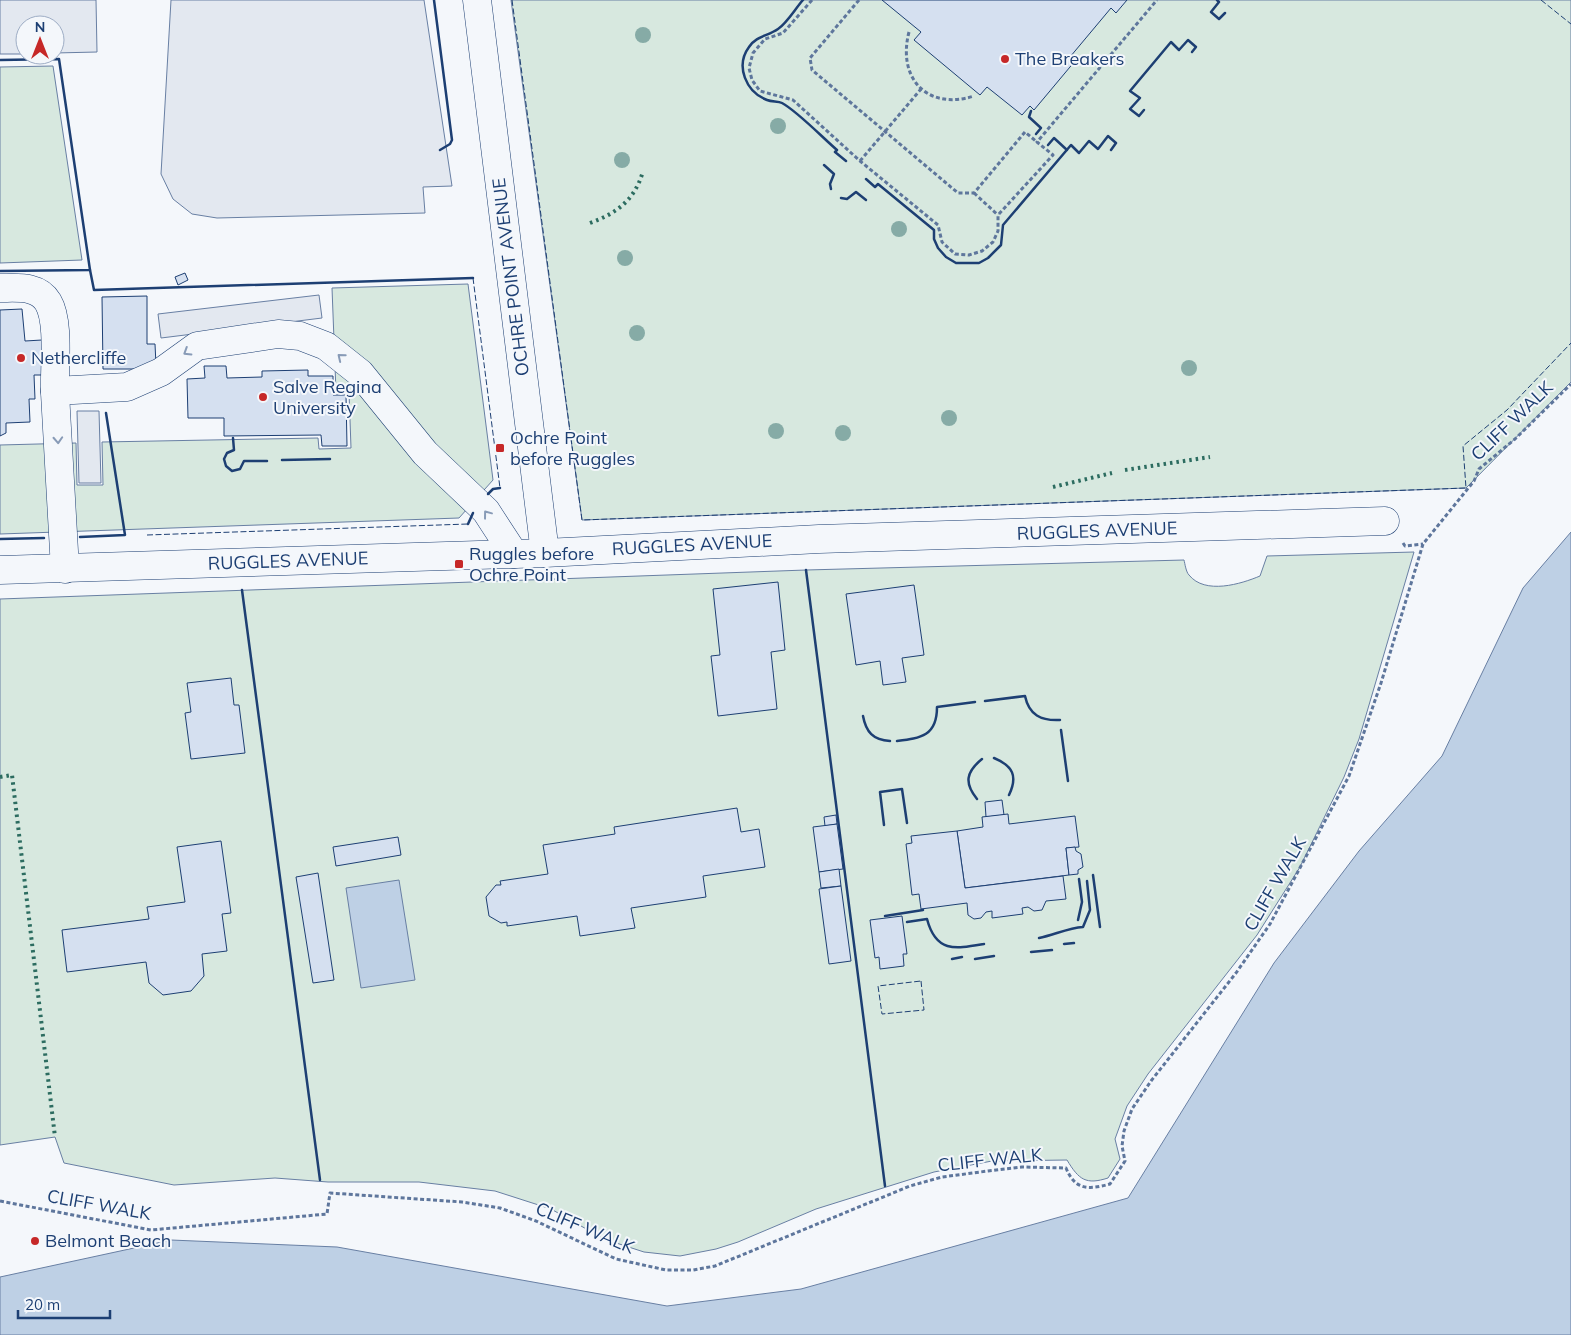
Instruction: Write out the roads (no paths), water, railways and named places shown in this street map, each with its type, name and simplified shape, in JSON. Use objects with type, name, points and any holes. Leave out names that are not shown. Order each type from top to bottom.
[{"type":"street","name":"OCHRE POINT AVENUE","points":[[477,0],[545,553]]},
{"type":"street","points":[[0,288],[24,288],[39,292],[49,302],[54,321],[55,391],[66,569]]},
{"type":"street","points":[[55,391],[127,387],[161,372],[197,346],[278,334],[300,336],[326,346],[360,373],[425,452],[486,511],[514,554]]},
{"type":"street","name":"RUGGLES AVENUE","points":[[0,570],[545,553],[818,539],[1385,521]]},
{"type":"water","points":[[1571,532],[1571,1335],[0,1335],[0,1277],[171,1240],[337,1247],[667,1306],[801,1289],[1128,1198],[1274,963],[1359,851],[1442,756],[1523,588]]},
{"type":"water","points":[[399,880],[415,980],[361,988],[346,888]]},
{"type":"place","name":"The Breakers","points":[[1005,59]]},
{"type":"place","name":"Nethercliffe","points":[[21,358]]},
{"type":"place","name":"Salve Regina University","points":[[263,397]]},
{"type":"place","name":"Ochre Point before Ruggles","points":[[500,448]]},
{"type":"place","name":"Ruggles before Ochre Point","points":[[459,564]]},
{"type":"place","name":"Belmont Beach","points":[[35,1241]]}]
